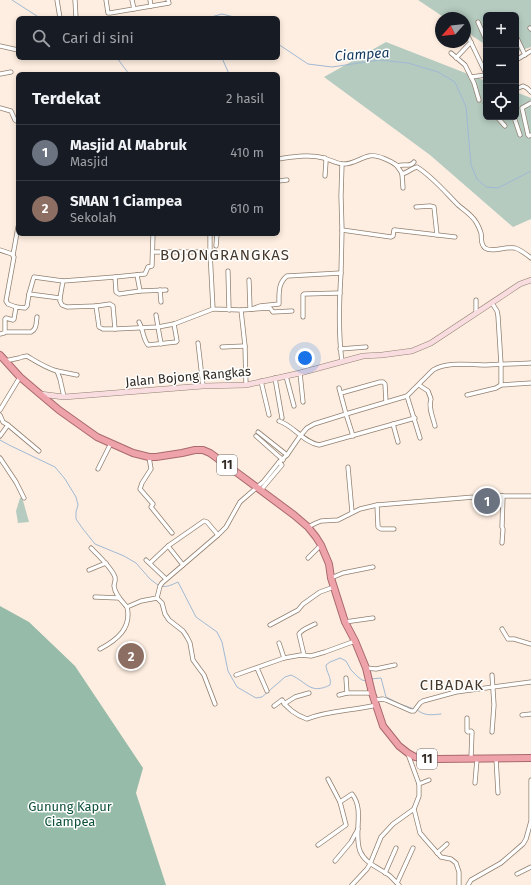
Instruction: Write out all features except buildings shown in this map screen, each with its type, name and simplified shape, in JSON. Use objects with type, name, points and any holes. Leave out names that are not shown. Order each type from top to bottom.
[{"type":"highway","name":"11","points":[[0,355],[20,377],[40,394],[59,410],[97,437],[133,453],[149,457],[203,450],[226,464],[308,527],[321,545],[329,564],[331,578],[345,622],[355,641],[366,668],[383,726],[399,746],[408,753],[415,757],[424,758],[531,758]]},
{"type":"main road","name":"Jalan Bojong Rangkas","points":[[40,394],[64,397],[246,384],[300,373],[363,356],[390,354],[418,349],[431,343],[520,284],[531,280]]},
{"type":"street","points":[[57,0],[60,16]]},
{"type":"street","points":[[75,0],[76,16]]},
{"type":"street","points":[[106,0],[108,13],[169,3],[168,0]]},
{"type":"street","points":[[132,0],[134,9]]},
{"type":"street","points":[[150,0],[151,6]]},
{"type":"street","points":[[478,22],[483,33]]},
{"type":"street","points":[[471,42],[483,68]]},
{"type":"street","points":[[519,42],[525,55]]},
{"type":"street","points":[[0,46],[16,50]]},
{"type":"street","points":[[456,58],[465,48]]},
{"type":"street","points":[[519,58],[531,51]]},
{"type":"street","points":[[451,53],[465,65],[474,83],[479,100]]},
{"type":"street","points":[[0,74],[11,72]]},
{"type":"street","points":[[471,77],[483,75]]},
{"type":"street","points":[[519,88],[523,86],[531,92]]},
{"type":"street","points":[[531,103],[522,108],[528,135],[531,135]]},
{"type":"street","points":[[0,108],[10,111],[16,121]]},
{"type":"street","points":[[500,120],[505,126]]},
{"type":"street","points":[[515,120],[520,135]]},
{"type":"street","points":[[280,159],[306,156],[325,158],[342,164],[348,164],[372,155],[391,161],[398,167],[402,174],[403,188]]},
{"type":"street","points":[[325,158],[325,176]]},
{"type":"street","points":[[394,164],[398,166],[402,164],[411,165],[414,162]]},
{"type":"street","points":[[342,164],[339,336],[342,362]]},
{"type":"street","points":[[402,174],[417,167],[440,185],[476,222],[482,234],[482,244],[486,249],[489,250],[510,247],[523,252],[531,258]]},
{"type":"street","points":[[280,181],[287,180]]},
{"type":"street","points":[[416,207],[434,207],[437,235]]},
{"type":"street","points":[[342,230],[391,237],[394,230],[455,237]]},
{"type":"street","points":[[16,236],[13,255],[14,259],[6,301],[8,304],[16,307],[26,307],[34,277],[63,281],[145,274],[148,267],[152,266],[153,236]]},
{"type":"street","points":[[210,236],[213,309]]},
{"type":"street","points":[[216,246],[217,236]]},
{"type":"street","points":[[0,250],[13,255]]},
{"type":"street","points":[[152,252],[210,252]]},
{"type":"street","points":[[228,271],[229,310]]},
{"type":"street","points":[[251,309],[260,306],[279,304],[279,289],[282,281],[287,276],[341,273]]},
{"type":"street","points":[[137,275],[140,291]]},
{"type":"street","points":[[115,277],[116,292],[118,294],[166,290]]},
{"type":"street","points":[[249,280],[251,309]]},
{"type":"street","points":[[63,281],[60,298],[61,304],[65,307],[110,304],[113,306],[115,329]]},
{"type":"street","points":[[160,290],[161,302]]},
{"type":"street","points":[[303,317],[302,295],[340,293]]},
{"type":"street","points":[[29,294],[60,298]]},
{"type":"street","points":[[476,300],[476,314]]},
{"type":"street","points":[[492,303],[498,316],[501,384]]},
{"type":"street","points":[[96,306],[99,327],[103,329],[174,324],[213,309],[241,310],[270,308],[273,312],[292,311]]},
{"type":"street","points":[[6,332],[5,319],[14,319],[16,307]]},
{"type":"street","points":[[241,310],[245,346],[246,384]]},
{"type":"street","points":[[156,315],[161,344]]},
{"type":"street","points":[[0,334],[4,334],[6,332],[33,332],[36,328],[37,317]]},
{"type":"street","points":[[139,322],[148,345],[176,342],[174,324]]},
{"type":"street","points":[[198,343],[203,386]]},
{"type":"street","points":[[222,347],[245,346]]},
{"type":"street","points":[[340,349],[366,347]]},
{"type":"street","points":[[5,360],[27,356],[49,369],[77,375]]},
{"type":"street","points":[[157,598],[161,585],[166,579],[226,527],[240,502],[259,489],[282,465],[281,461],[300,436],[310,426],[407,396],[433,370],[443,365],[531,363]]},
{"type":"street","points":[[57,371],[64,397]]},
{"type":"street","points":[[300,373],[303,402]]},
{"type":"street","points":[[286,376],[294,406]]},
{"type":"street","points":[[0,410],[20,377]]},
{"type":"street","points":[[275,378],[281,419],[300,436],[316,444],[320,445],[415,418]]},
{"type":"street","points":[[261,381],[269,415]]},
{"type":"street","points":[[341,393],[383,382],[385,384],[386,402]]},
{"type":"street","points":[[467,395],[496,388],[501,384],[531,383]]},
{"type":"street","points":[[419,385],[428,391],[431,399],[430,408],[436,426]]},
{"type":"street","points":[[339,388],[353,436]]},
{"type":"street","points":[[407,396],[420,438]]},
{"type":"street","points":[[0,415],[3,422],[8,424],[39,451]]},
{"type":"street","points":[[0,436],[8,424]]},
{"type":"street","points":[[393,424],[398,442]]},
{"type":"street","points":[[281,461],[257,434],[287,455]]},
{"type":"street","points":[[98,469],[111,443]]},
{"type":"street","points":[[149,457],[151,469],[140,489],[153,504],[151,507],[172,533]]},
{"type":"street","points":[[0,458],[16,482],[24,498]]},
{"type":"street","points":[[348,467],[352,512]]},
{"type":"street","points":[[308,527],[316,522],[338,520],[352,512],[365,507],[377,505],[474,497],[490,494],[503,496],[531,496]]},
{"type":"street","points":[[502,543],[503,496]]},
{"type":"street","points":[[377,505],[378,527],[381,529],[394,529]]},
{"type":"street","points":[[150,563],[168,546],[205,521],[218,535]]},
{"type":"street","points":[[308,558],[321,545]]},
{"type":"street","points":[[168,546],[183,565]]},
{"type":"street","points":[[91,548],[106,563],[115,576],[116,579],[114,586],[119,598],[127,607],[128,616],[128,621],[117,637],[112,642],[100,649]]},
{"type":"street","points":[[146,560],[166,579]]},
{"type":"street","points":[[89,570],[106,563]]},
{"type":"street","points":[[331,578],[343,573],[373,567]]},
{"type":"street","points":[[270,625],[298,610],[303,604],[320,592],[334,587]]},
{"type":"street","points":[[95,597],[119,598]]},
{"type":"street","points":[[127,607],[141,601],[157,598]]},
{"type":"street","points":[[157,598],[162,603],[165,614],[169,620],[183,631],[187,637],[190,643],[193,660],[204,675],[215,704]]},
{"type":"street","points":[[345,622],[373,618]]},
{"type":"street","points":[[304,655],[299,634],[304,629],[315,624]]},
{"type":"street","points":[[502,629],[508,639],[514,639],[531,644]]},
{"type":"street","points":[[236,675],[284,658],[301,655],[311,656],[355,641]]},
{"type":"street","points":[[279,643],[284,658]]},
{"type":"street","points":[[366,668],[376,669],[395,666]]},
{"type":"street","points":[[257,668],[267,691]]},
{"type":"street","points":[[492,675],[494,705],[492,732]]},
{"type":"street","points":[[346,678],[347,694]]},
{"type":"street","points":[[339,695],[347,694],[374,699],[383,699],[411,711],[423,701],[456,692],[531,682]]},
{"type":"street","points":[[284,704],[295,697],[309,693]]},
{"type":"street","points":[[274,706],[281,700],[287,708],[296,715],[307,719],[374,699]]},
{"type":"street","points":[[522,715],[531,714]]},
{"type":"street","points":[[467,718],[467,731],[472,731],[476,783]]},
{"type":"street","points":[[352,885],[367,869],[381,837],[393,824],[414,809],[419,796],[419,784],[408,753]]},
{"type":"street","points":[[496,758],[498,794]]},
{"type":"street","points":[[318,845],[346,825],[340,802],[328,779]]},
{"type":"street","points":[[419,784],[429,780]]},
{"type":"street","points":[[468,885],[471,880],[501,863],[520,848],[526,839],[531,821],[531,780]]},
{"type":"street","points":[[340,802],[352,794],[354,796],[358,807],[358,841],[360,850],[364,858],[370,864],[390,876],[398,884],[413,848]]},
{"type":"street","points":[[414,809],[420,833],[441,857],[450,859],[456,863],[459,872],[459,885]]},
{"type":"street","points":[[335,861],[351,842],[358,828]]},
{"type":"street","points":[[351,842],[360,850]]},
{"type":"street","points":[[437,853],[447,844]]},
{"type":"street","points":[[385,873],[396,848]]},
{"type":"street","points":[[517,874],[531,867]]},
{"type":"green space","points":[[418,0],[531,0],[531,47],[519,51],[519,12],[483,12],[483,43],[471,35],[471,12],[436,12]]},
{"type":"green space","points":[[386,42],[483,80],[483,120],[519,120],[519,93],[531,98],[531,219],[513,227],[430,155],[324,77]]},
{"type":"green space","points":[[22,497],[29,522],[18,523],[16,511],[20,498]]},
{"type":"green space","name":"Gunung Kapur Ciampea","points":[[0,606],[29,622],[75,666],[143,768],[136,793],[166,885],[0,885]]},
{"type":"waterway","name":"Ciampea","points":[[12,0],[37,16]]},
{"type":"waterway","name":"Ciampea","points":[[215,16],[222,14],[230,16]]},
{"type":"waterway","name":"Ciampea","points":[[280,45],[308,64],[332,67],[379,60],[408,63],[438,72],[455,82],[466,107],[471,165],[477,179],[486,187],[498,188],[531,171]]},
{"type":"waterway","name":"Ciampea","points":[[118,60],[128,72]]},
{"type":"waterway","name":"Ciampea","points":[[223,60],[228,72]]},
{"type":"waterway","points":[[0,440],[55,467],[65,479],[76,497],[78,505],[76,519],[95,544],[124,556],[136,563],[150,579],[158,585]]},
{"type":"waterway","points":[[161,586],[168,586],[178,582],[196,617],[217,632],[222,642],[228,671],[237,687],[256,698],[262,697],[285,677],[291,675],[313,688],[318,689],[330,685],[326,665],[340,658],[346,661],[351,670],[358,677],[366,681]]},
{"type":"waterway","points":[[371,679],[381,678],[386,697],[414,709]]},
{"type":"waterway","points":[[417,710],[425,714],[441,714]]},
{"type":"place","name":"Masjid Al Mabruk","points":[[487,501]]},
{"type":"place","name":"SMAN 1 Ciampea","points":[[131,656]]},
{"type":"district","name":"BOJONGRANGKAS","points":[[225,255]]},
{"type":"district","name":"CIBADAK","points":[[452,685]]}]
